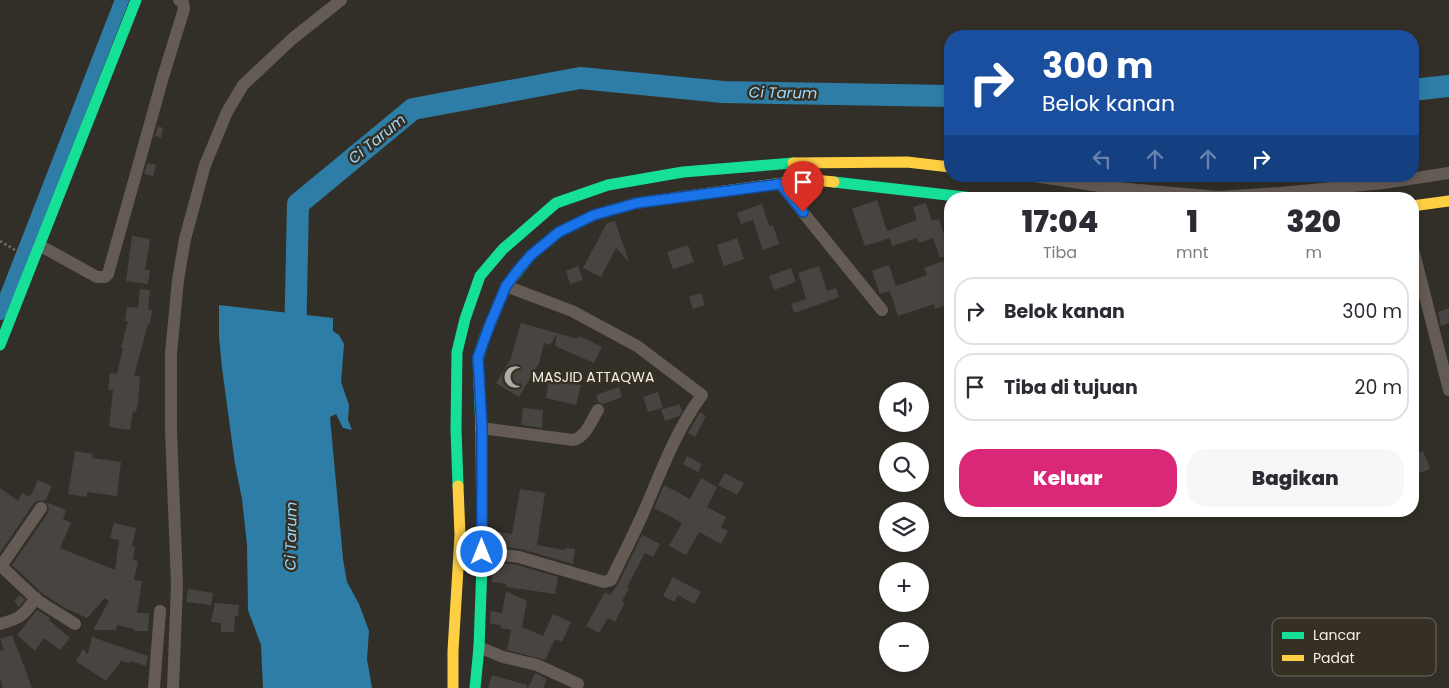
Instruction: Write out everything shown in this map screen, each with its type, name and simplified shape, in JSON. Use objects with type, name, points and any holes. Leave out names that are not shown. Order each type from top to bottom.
[{"type":"street","points":[[0,345],[136,0]]},
{"type":"street","points":[[39,245],[97,277],[105,276],[110,271],[163,77],[184,9],[183,3],[180,0]]},
{"type":"street","points":[[174,688],[177,584],[170,406],[171,352],[178,280],[185,239],[205,165],[227,112],[243,85],[292,39],[341,0]]},
{"type":"street","points":[[453,688],[460,535],[456,429],[457,352],[465,319],[480,276],[497,255],[556,203],[608,185],[683,172],[802,162],[907,162],[944,166]]},
{"type":"street","points":[[1419,177],[1449,173]]},
{"type":"street","points":[[475,688],[482,552],[482,428],[478,357],[506,286],[531,255],[559,232],[594,215],[637,203],[815,180],[944,195]]},
{"type":"street","points":[[1077,182],[1167,192]]},
{"type":"street","points":[[1299,192],[1389,182]]},
{"type":"street","points":[[780,184],[882,310]]},
{"type":"street","points":[[1419,205],[1449,201]]},
{"type":"street","points":[[1419,272],[1449,390]]},
{"type":"street","points":[[482,552],[519,557],[604,582],[610,580],[644,511],[674,439],[690,411],[702,395],[664,365],[623,338],[572,311],[506,286]]},
{"type":"street","points":[[482,428],[573,440],[579,439],[583,435],[598,410]]},
{"type":"street","points":[[41,508],[1,566],[36,598],[75,624]]},
{"type":"street","points":[[0,624],[24,614],[36,598]]},
{"type":"street","points":[[154,688],[160,611]]},
{"type":"street","points":[[478,647],[537,665],[578,684]]},
{"type":"path","points":[[0,241],[24,255]]},
{"type":"water","points":[[219,305],[333,318],[333,331],[339,335],[344,344],[341,382],[349,405],[348,420],[352,430],[343,428],[336,414],[330,417],[343,559],[347,582],[359,604],[369,631],[367,659],[372,688],[263,688],[261,645],[248,610],[247,545],[222,368],[219,337]]},
{"type":"building","points":[[158,126],[163,128],[161,138],[155,136]]},
{"type":"building","points":[[147,163],[156,165],[153,176],[144,174]]},
{"type":"building","points":[[877,200],[887,231],[917,220],[913,207],[926,203],[932,221],[939,219],[944,235],[944,256],[940,258],[933,238],[919,243],[917,238],[892,246],[890,238],[865,246],[852,209]]},
{"type":"building","points":[[762,204],[769,226],[773,225],[779,244],[763,250],[753,220],[741,224],[737,213]]},
{"type":"building","points":[[615,221],[629,262],[616,248],[601,277],[583,268],[607,223]]},
{"type":"building","points":[[132,236],[150,239],[145,270],[150,270],[148,284],[126,281]]},
{"type":"building","points":[[737,238],[744,259],[724,266],[717,245]]},
{"type":"building","points":[[688,245],[694,262],[673,269],[667,252]]},
{"type":"building","points":[[944,261],[944,306],[935,309],[934,304],[898,316],[890,291],[880,294],[872,271],[889,265],[896,286],[927,275],[924,268]]},
{"type":"building","points":[[578,266],[583,280],[570,284],[566,271]]},
{"type":"building","points":[[819,266],[827,291],[836,288],[839,297],[809,308],[798,273]]},
{"type":"building","points":[[791,268],[796,282],[774,290],[769,276]]},
{"type":"building","points":[[140,289],[150,290],[148,310],[152,310],[150,324],[148,324],[134,376],[140,376],[136,412],[133,411],[130,430],[109,427],[113,390],[108,390],[110,373],[117,374],[128,321],[125,321],[127,307],[138,308]]},
{"type":"building","points":[[701,293],[705,305],[693,309],[689,297]]},
{"type":"building","points":[[806,299],[809,308],[794,313],[791,304]]},
{"type":"building","points":[[1449,308],[1449,323],[1441,326],[1438,312]]},
{"type":"building","points":[[521,323],[578,339],[579,336],[602,347],[594,363],[555,346],[557,334],[550,345],[544,343],[539,363],[519,397],[496,383],[511,358]]},
{"type":"building","points":[[549,378],[581,385],[576,405],[546,398]]},
{"type":"building","points":[[619,387],[622,397],[603,404],[598,402],[596,395]]},
{"type":"building","points":[[658,392],[663,408],[648,412],[643,397]]},
{"type":"building","points":[[679,404],[682,411],[679,416],[665,421],[661,410]]},
{"type":"building","points":[[523,408],[543,410],[542,428],[521,425]]},
{"type":"building","points":[[700,412],[706,416],[695,437],[688,433]]},
{"type":"building","points":[[75,451],[93,454],[92,458],[121,462],[117,496],[87,492],[87,497],[68,494]]},
{"type":"building","points":[[1423,451],[1430,469],[1419,473],[1419,452]]},
{"type":"building","points":[[687,456],[702,464],[698,472],[683,464]]},
{"type":"building","points":[[725,473],[744,483],[737,495],[718,485]]},
{"type":"building","points":[[701,478],[717,487],[707,507],[726,517],[721,527],[728,531],[721,544],[699,532],[686,555],[669,546],[682,523],[654,508],[664,485],[690,499]]},
{"type":"building","points":[[38,480],[52,486],[45,501],[34,503],[0,553],[0,488],[18,501],[22,493],[30,497]]},
{"type":"building","points":[[520,489],[545,493],[537,545],[565,550],[566,548],[575,549],[573,564],[521,549],[499,546],[500,543],[492,541],[493,531],[512,534]]},
{"type":"building","points":[[46,502],[66,510],[63,519],[71,523],[60,548],[115,570],[119,540],[110,538],[114,523],[136,528],[132,546],[135,547],[133,560],[138,561],[134,580],[142,581],[137,613],[149,613],[148,631],[134,631],[134,629],[117,625],[116,630],[93,630],[109,601],[105,598],[87,618],[65,608],[43,594],[12,565],[48,513],[49,508]]},
{"type":"building","points":[[642,535],[660,544],[653,557],[645,553],[627,587],[629,588],[622,601],[625,603],[615,622],[608,618],[599,633],[586,626],[605,592],[610,595],[618,584]]},
{"type":"building","points":[[498,562],[517,565],[558,577],[555,594],[506,587],[507,584],[492,582],[492,571],[496,572]]},
{"type":"building","points":[[673,577],[701,592],[694,604],[678,595],[674,602],[663,596]]},
{"type":"building","points":[[188,589],[213,593],[211,605],[186,602]]},
{"type":"building","points":[[506,591],[527,601],[522,627],[543,636],[553,614],[571,622],[562,642],[555,639],[545,660],[507,650],[511,630],[501,628],[501,625],[490,624],[491,611],[502,613]]},
{"type":"building","points":[[20,595],[25,600],[19,607],[14,601]]},
{"type":"building","points":[[215,603],[239,605],[238,616],[235,616],[234,632],[221,632],[221,623],[211,622]]},
{"type":"building","points":[[37,610],[50,618],[49,620],[70,638],[60,650],[44,638],[35,651],[17,635]]},
{"type":"building","points":[[12,635],[32,688],[3,688],[0,679],[0,651],[4,650],[0,639]]},
{"type":"building","points":[[92,637],[148,656],[146,666],[131,661],[130,663],[121,661],[106,681],[76,661],[83,649],[88,654]]},
{"type":"building","points":[[535,673],[547,679],[543,688],[528,688]]},
{"type":"building","points":[[492,675],[527,685],[527,688],[488,688]]},
{"type":"waterway","points":[[0,313],[122,0]]},
{"type":"waterway","name":"Ci Tarum","points":[[295,344],[298,204],[413,109],[580,78],[723,92],[944,96]]},
{"type":"waterway","name":"Ci Tarum","points":[[1419,89],[1449,86]]},
{"type":"traffic: fast","points":[[0,345],[136,0]]},
{"type":"traffic: fast","points":[[458,486],[456,429],[457,352],[465,319],[480,276],[503,249],[556,203],[608,185],[683,172],[793,163]]},
{"type":"traffic: fast","points":[[834,182],[944,195]]},
{"type":"traffic: fast","points":[[475,688],[479,647],[482,564],[481,428],[478,360],[484,339],[506,286],[531,255],[559,232],[594,215],[608,211]]},
{"type":"traffic: slow","points":[[793,163],[907,162],[944,166]]},
{"type":"traffic: slow","points":[[608,211],[637,203],[798,181],[834,182]]},
{"type":"traffic: slow","points":[[1419,205],[1449,201]]},
{"type":"traffic: slow","points":[[453,688],[453,651],[460,535],[458,486]]},
{"type":"place","name":"MASJID ATTAQWA","points":[[515,377]]},
{"type":"route","points":[[482,552],[482,428],[478,357],[506,286],[531,255],[559,232],[594,215],[637,203],[780,184],[803,212]]}]
